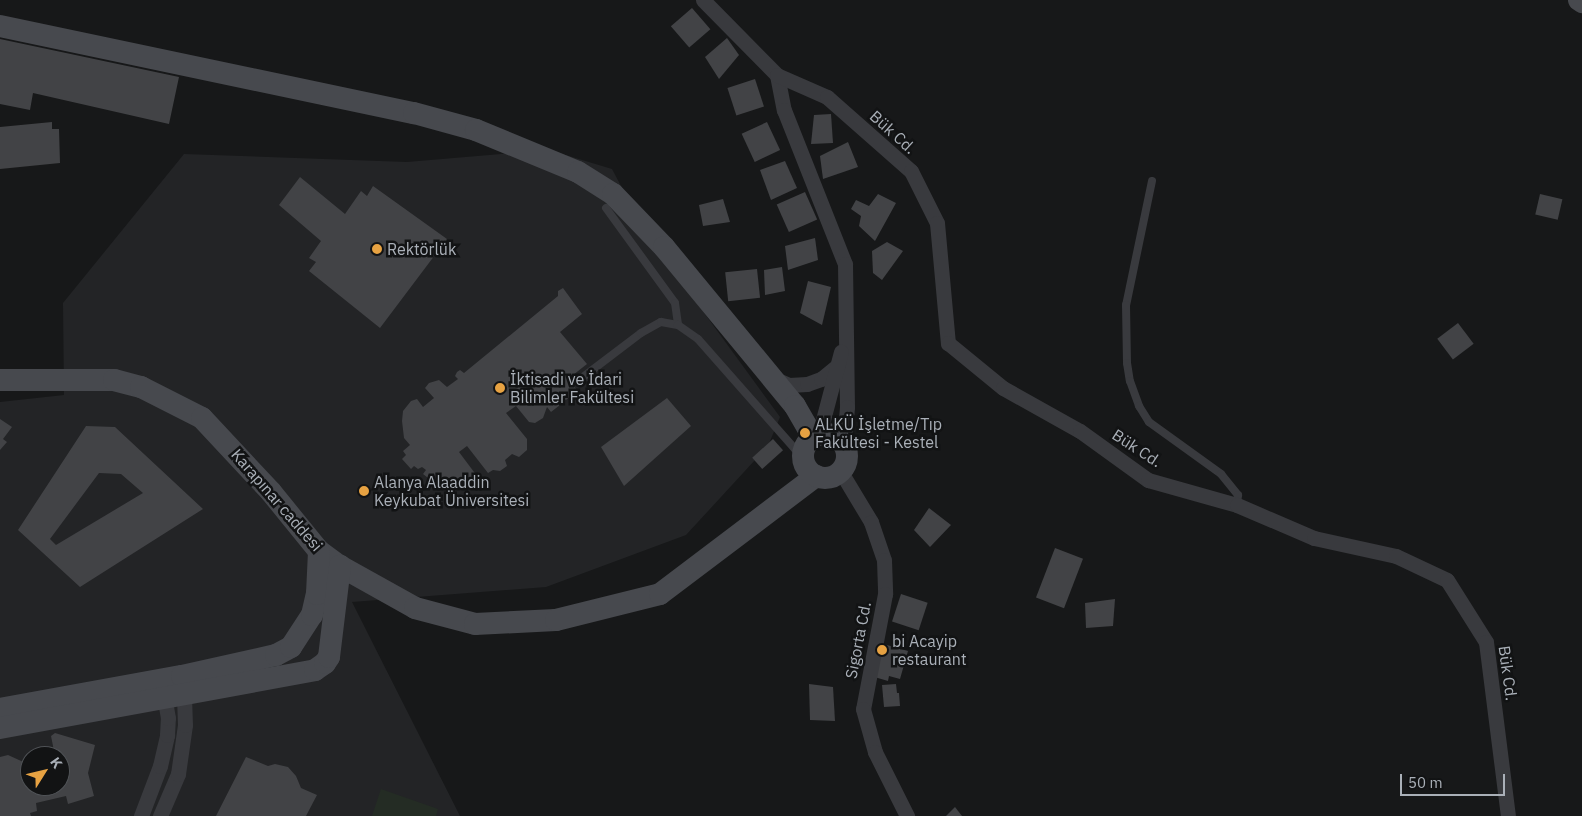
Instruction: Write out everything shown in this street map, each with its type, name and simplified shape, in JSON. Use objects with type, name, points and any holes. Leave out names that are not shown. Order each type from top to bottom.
[{"type":"street","points":[[0,26],[414,113],[476,130],[578,172],[613,194],[664,247],[773,378],[801,416],[810,452],[829,478],[841,472],[847,459],[844,445],[848,407],[845,264],[784,110],[778,76],[703,0]]},
{"type":"street","name":"Bük Cd.","points":[[778,76],[827,96],[911,171],[937,223],[948,343],[1003,388],[1080,431],[1148,480],[1237,505],[1314,538],[1396,556],[1447,580],[1486,642],[1508,816]]},
{"type":"street","points":[[810,452],[838,365],[846,331]]},
{"type":"street","points":[[773,378],[789,384],[807,384],[821,379],[838,365]]},
{"type":"street","name":"Karapınar caddesi","points":[[0,380],[55,382],[114,380],[142,387],[202,418],[272,492],[319,551],[340,566],[415,608],[475,624],[556,620],[660,594],[698,568],[746,527],[810,452]]},
{"type":"street","points":[[810,452],[833,436],[844,445]]},
{"type":"street","name":"Sigorta Cd.","points":[[841,472],[871,522],[884,560],[885,594],[863,709],[875,752],[907,816]]},
{"type":"street","points":[[0,728],[173,687],[276,656],[292,647],[312,615],[317,594],[319,551]]},
{"type":"street","points":[[0,709],[307,672],[321,666],[328,657],[340,566]]},
{"type":"street","points":[[142,816],[160,766],[173,687]]},
{"type":"street","points":[[160,816],[178,774],[185,725],[173,687]]},
{"type":"lane","points":[[1152,181],[1126,304],[1127,363],[1130,381],[1139,406],[1149,422],[1221,474],[1238,495],[1237,505]]},
{"type":"lane","points":[[606,208],[674,303],[678,325]]},
{"type":"lane","points":[[583,377],[641,333],[662,322],[678,325],[698,339],[795,449],[810,452]]},
{"type":"shaded area","name":"Alanya Alaaddin Keykubat Üniversitesi","points":[[549,150],[612,169],[646,233],[780,417],[768,446],[686,535],[546,587],[352,602],[460,816],[0,816],[0,402],[64,395],[63,303],[184,154],[407,162]]},
{"type":"shaded area","points":[[381,789],[438,809],[436,816],[372,816]]},
{"type":"building","points":[[692,8],[710,29],[689,48],[671,26]]},
{"type":"building","points":[[727,38],[739,55],[719,79],[705,57]]},
{"type":"building","points":[[0,39],[179,77],[169,124],[33,93],[30,110],[0,104]]},
{"type":"building","points":[[755,79],[764,107],[736,116],[727,88]]},
{"type":"building","points":[[831,114],[833,143],[811,144],[814,115]]},
{"type":"building","points":[[52,122],[52,129],[59,129],[60,163],[0,169],[0,127]]},
{"type":"building","points":[[767,122],[780,150],[755,162],[742,134]]},
{"type":"building","points":[[848,142],[858,167],[823,179],[820,156]]},
{"type":"building","points":[[785,161],[797,188],[771,200],[760,170]]},
{"type":"building","name":"Rektörlük","points":[[300,177],[345,214],[361,191],[367,196],[373,186],[447,239],[380,328],[309,271],[316,262],[309,258],[321,241],[279,205]]},
{"type":"building","points":[[805,192],[817,219],[789,232],[777,205]]},
{"type":"building","points":[[878,194],[896,203],[875,241],[859,226],[861,216],[851,209],[856,200],[869,206]]},
{"type":"building","points":[[1540,194],[1562,199],[1558,220],[1535,214]]},
{"type":"building","points":[[723,199],[730,222],[703,226],[699,205]]},
{"type":"building","points":[[815,238],[818,260],[788,270],[785,246]]},
{"type":"building","points":[[887,242],[903,251],[882,280],[873,273],[872,251]]},
{"type":"building","points":[[782,267],[785,291],[765,295],[764,270]]},
{"type":"building","points":[[757,269],[760,298],[728,301],[725,272]]},
{"type":"building","points":[[808,281],[831,287],[822,325],[800,313]]},
{"type":"building","name":"İktisadi ve İdari Bilimler Fakültesi","points":[[563,288],[582,314],[560,332],[587,364],[568,379],[577,390],[566,400],[562,398],[559,400],[560,405],[551,412],[547,407],[543,418],[535,423],[529,422],[516,406],[506,413],[527,439],[527,450],[519,457],[512,454],[505,460],[507,466],[500,471],[493,470],[488,473],[467,446],[459,452],[477,476],[465,484],[449,486],[432,481],[423,474],[426,470],[422,467],[418,469],[414,466],[411,469],[402,459],[406,455],[403,451],[410,445],[404,438],[402,421],[403,411],[411,401],[417,399],[423,407],[434,398],[425,388],[429,383],[439,380],[447,387],[458,379],[455,376],[457,372],[460,370],[464,373],[558,296],[558,291]]},
{"type":"building","points":[[1458,323],[1474,344],[1453,359],[1437,339]]},
{"type":"building","points":[[667,398],[691,426],[624,486],[601,447]]},
{"type":"building","points":[[0,419],[12,427],[3,439],[7,442],[0,450]]},
{"type":"building","points":[[86,426],[115,427],[203,509],[80,587],[18,530]],"holes":[[[99,473],[121,474],[143,493],[56,545],[50,539]]]},
{"type":"building","points":[[773,439],[783,450],[762,469],[752,458]]},
{"type":"building","points":[[929,508],[951,525],[930,547],[914,530]]},
{"type":"building","points":[[1055,548],[1083,559],[1064,608],[1036,597]]},
{"type":"building","points":[[901,594],[928,603],[919,630],[892,622]]},
{"type":"building","points":[[1115,599],[1113,626],[1086,628],[1085,603]]},
{"type":"building","points":[[880,643],[908,651],[900,679],[889,676],[888,681],[871,676]]},
{"type":"building","points":[[809,684],[833,687],[835,721],[810,720]]},
{"type":"building","points":[[896,684],[900,706],[884,707],[882,685]]},
{"type":"building","points":[[55,733],[95,745],[88,773],[94,796],[68,804],[66,796],[70,796],[70,746],[53,746],[51,736]]},
{"type":"building","points":[[8,755],[20,760],[20,796],[66,796],[36,803],[37,811],[30,813],[31,816],[0,816],[0,757]]},
{"type":"building","points":[[246,757],[268,766],[275,764],[288,767],[296,776],[301,788],[317,795],[306,816],[216,816]]},
{"type":"building","points":[[955,807],[962,816],[946,816]]},
{"type":"place","name":"Rektörlük","points":[[377,249]]},
{"type":"place","name":"İktisadi ve İdari Bilimler Fakültesi","points":[[500,388]]},
{"type":"place","name":"ALKÜ İşletme/Tıp Fakültesi - Kestel","points":[[805,433]]},
{"type":"place","name":"Alanya Alaaddin Keykubat Üniversitesi","points":[[364,491]]},
{"type":"place","name":"bi Acayip restaurant","points":[[882,650]]}]
